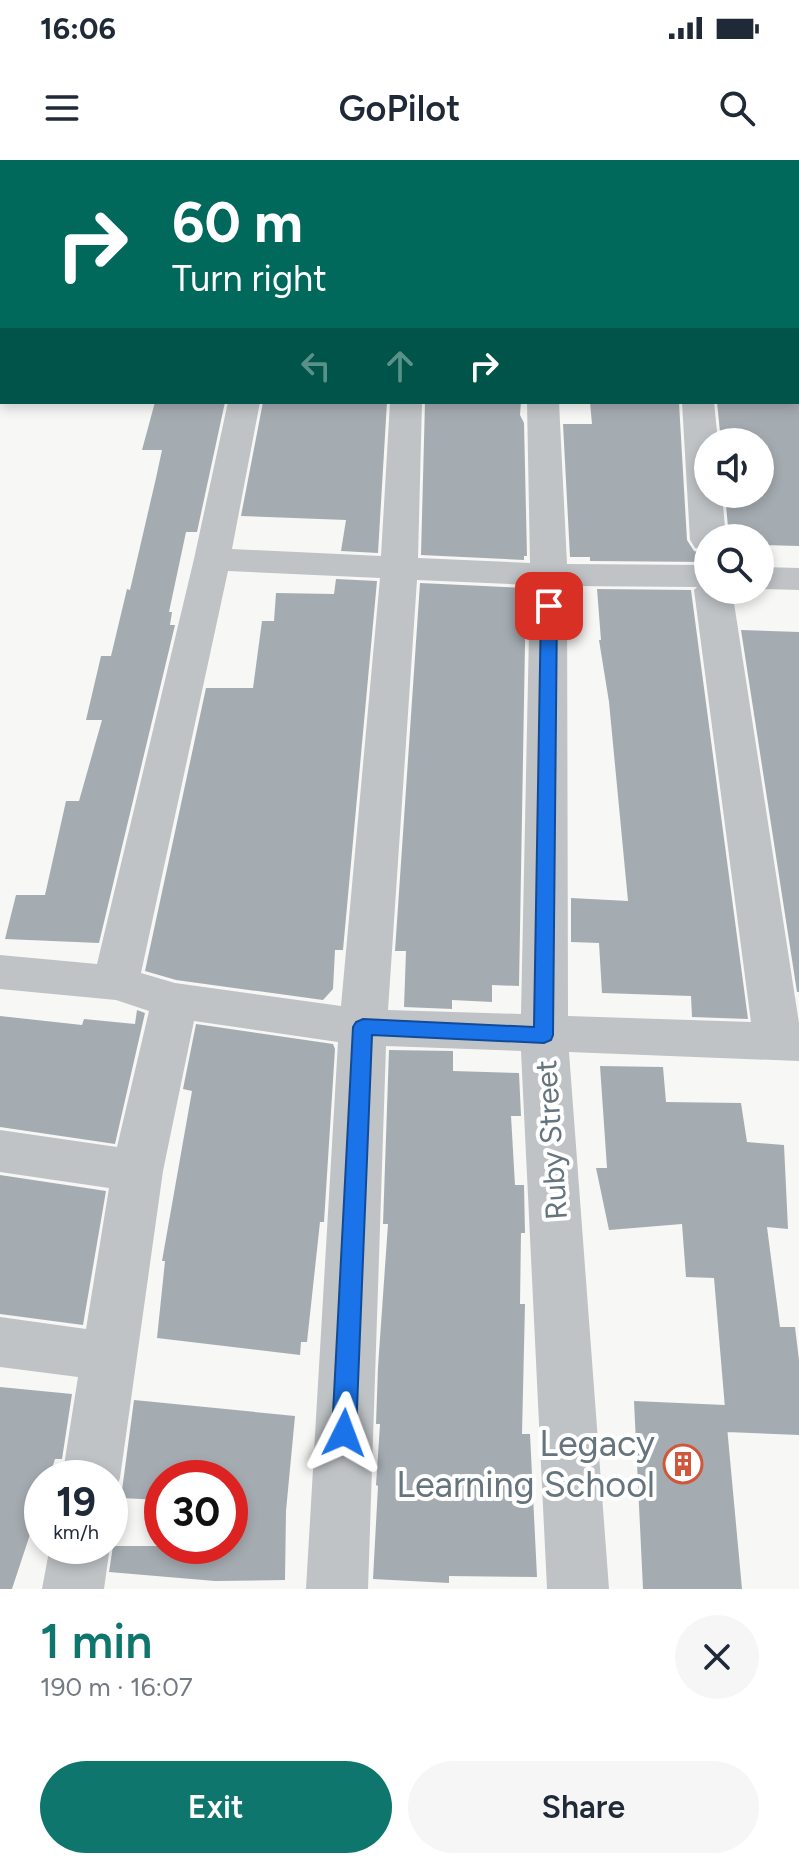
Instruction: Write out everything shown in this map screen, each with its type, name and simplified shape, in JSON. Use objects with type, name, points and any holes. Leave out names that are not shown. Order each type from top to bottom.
[{"type":"street","points":[[116,983],[212,559],[244,404]]},
{"type":"street","points":[[337,1589],[363,1027],[399,568],[406,404]]},
{"type":"street","name":"Ruby Street","points":[[543,404],[549,575],[544,1035],[578,1589]]},
{"type":"street","points":[[698,404],[707,524]]},
{"type":"street","points":[[212,559],[549,575],[694,576]]},
{"type":"street","points":[[774,578],[799,579]]},
{"type":"street","points":[[0,972],[116,983],[175,1001],[363,1027],[788,1041],[715,604]]},
{"type":"street","points":[[94,1460],[137,1171],[175,1001]]},
{"type":"street","points":[[0,1151],[137,1171]]},
{"type":"street","points":[[0,1342],[110,1357]]},
{"type":"street","points":[[73,1589],[77,1564]]},
{"type":"building","points":[[154,404],[225,404],[197,532],[186,532],[169,612],[172,612],[170,625],[175,625],[99,943],[5,939],[16,895],[45,895],[66,801],[79,801],[102,720],[86,720],[101,656],[111,656],[127,589],[130,590],[162,450],[142,450]]},
{"type":"building","points":[[263,404],[387,404],[378,553],[341,551],[346,520],[241,516]]},
{"type":"building","points":[[425,404],[521,404],[527,556],[524,560],[421,555]]},
{"type":"building","points":[[590,404],[679,404],[687,540],[694,551],[694,562],[590,561],[590,557],[570,557],[563,424],[592,424]]},
{"type":"building","points":[[717,404],[799,404],[799,546],[774,545],[774,524],[728,524],[726,508],[774,508],[774,428],[720,428]]},
{"type":"building","points":[[336,579],[377,581],[343,950],[335,950],[333,989],[323,1000],[176,980],[145,971],[206,688],[253,688],[262,621],[274,621],[276,593],[334,594]]},
{"type":"building","points":[[420,583],[526,588],[519,986],[492,985],[492,1002],[452,1000],[452,1009],[404,1007],[406,951],[395,951]]},
{"type":"building","points":[[597,589],[691,590],[748,1019],[692,1017],[691,996],[602,993],[599,943],[571,942],[571,898],[628,901],[609,702],[599,640]]},
{"type":"building","points":[[741,630],[799,632],[799,992],[797,992]]},
{"type":"building","points":[[137,1010],[145,1013],[115,1144],[0,1127],[0,1016],[82,1025],[84,1019],[135,1024]]},
{"type":"building","points":[[196,1024],[333,1044],[335,1049],[324,1222],[320,1222],[307,1342],[301,1342],[300,1355],[157,1338],[165,1261],[162,1261],[192,1091],[183,1089]]},
{"type":"building","points":[[389,1050],[453,1051],[453,1071],[519,1073],[521,1116],[511,1116],[515,1185],[524,1185],[525,1233],[521,1233],[520,1304],[525,1304],[522,1434],[530,1434],[537,1577],[449,1576],[449,1583],[373,1579],[380,1424],[376,1424],[378,1367],[388,1224],[383,1224]]},
{"type":"building","points":[[600,1066],[663,1067],[666,1102],[741,1103],[747,1142],[784,1145],[788,1229],[767,1227],[780,1327],[795,1327],[799,1360],[799,1435],[727,1432],[714,1278],[686,1277],[682,1224],[609,1230],[596,1168],[607,1168]]},
{"type":"building","points":[[0,1175],[106,1191],[83,1325],[0,1314]]},
{"type":"building","points":[[0,1387],[72,1394],[62,1459],[24,1460],[24,1553],[12,1589],[0,1589]]},
{"type":"building","points":[[134,1400],[295,1416],[286,1511],[285,1580],[215,1581],[109,1572],[110,1564],[128,1564],[128,1546],[144,1546],[144,1564],[248,1564],[248,1460],[144,1460],[144,1499],[128,1498],[126,1460]]},
{"type":"building","name":"Legacy Learning School","points":[[634,1401],[725,1405],[742,1589],[643,1589]]},
{"type":"place","name":"Legacy Learning School","points":[[683,1464]]},
{"type":"route","points":[[344,1433],[363,1027],[544,1035],[549,606]]}]
